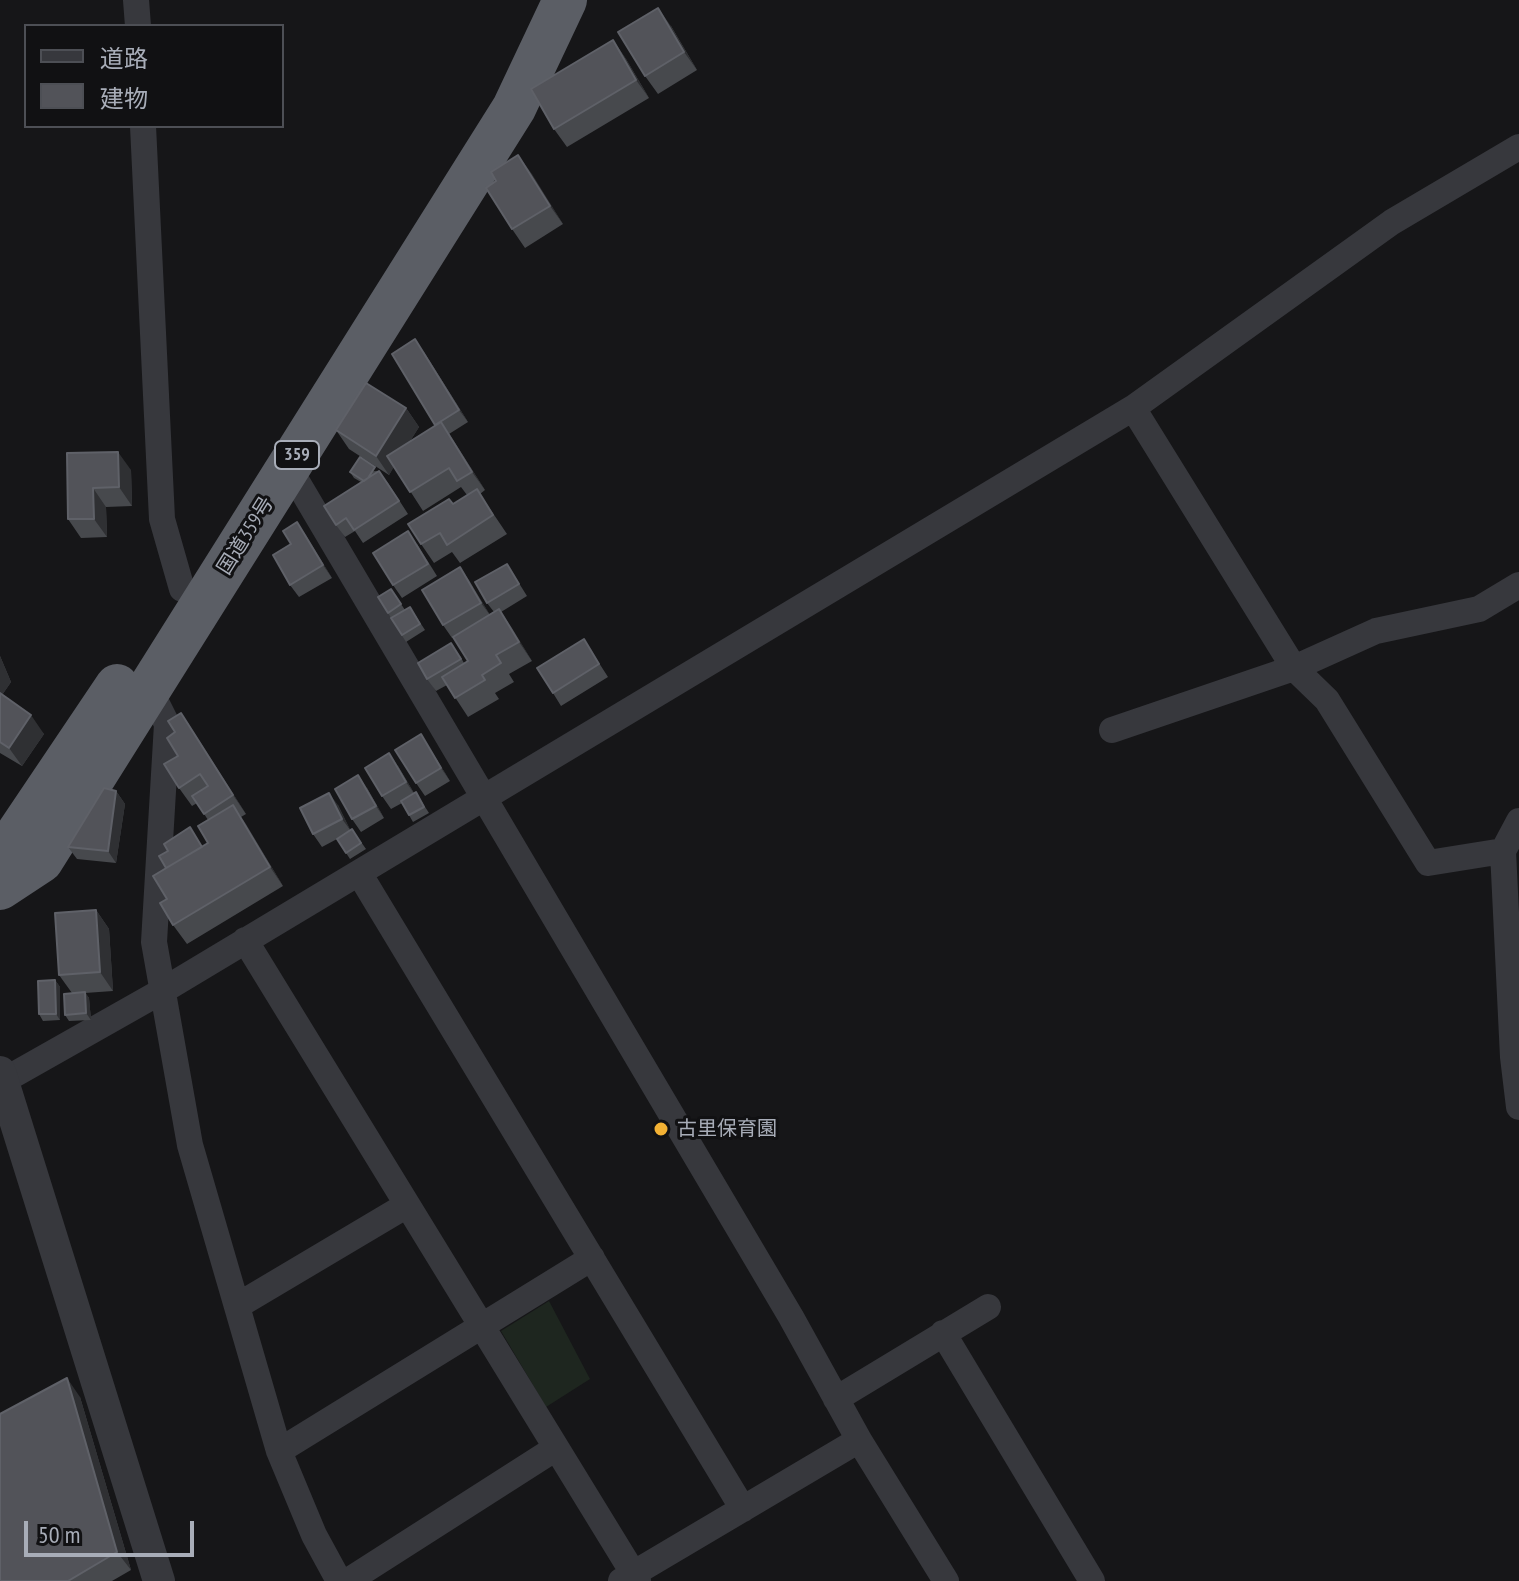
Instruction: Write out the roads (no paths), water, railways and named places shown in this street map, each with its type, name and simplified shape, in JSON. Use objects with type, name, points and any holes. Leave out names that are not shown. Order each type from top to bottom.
[{"type":"highway","name":"国道359号","points":[[0,860],[182,589],[494,94],[539,0]]},
{"type":"highway","name":"国道359号","points":[[0,888],[41,861],[150,690],[514,108],[565,0]]},
{"type":"street","points":[[136,0],[138,24]]},
{"type":"street","points":[[143,128],[162,519],[182,589]]},
{"type":"street","points":[[159,1581],[1,1079],[162,991],[1133,408],[1392,222],[1519,147]]},
{"type":"street","points":[[1133,408],[1294,668],[1327,700],[1428,863],[1503,851]]},
{"type":"street","points":[[289,468],[859,1440],[946,1581]]},
{"type":"street","points":[[1112,730],[1294,668],[1376,631],[1479,609],[1519,585]]},
{"type":"street","points":[[150,690],[167,724],[154,942],[190,1145],[279,1451],[314,1535],[339,1581]]},
{"type":"street","points":[[1519,821],[1503,851],[1513,1057],[1519,1107]]},
{"type":"street","points":[[359,873],[743,1509]]},
{"type":"street","points":[[245,940],[556,1448],[631,1578],[859,1440]]},
{"type":"street","points":[[237,1306],[407,1205]]},
{"type":"street","points":[[279,1451],[592,1258]]},
{"type":"street","points":[[836,1399],[988,1307]]},
{"type":"street","points":[[943,1333],[1092,1581]]},
{"type":"street","points":[[348,1581],[556,1448]]},
{"type":"place","name":"古里保育園","points":[[661,1129]]}]
